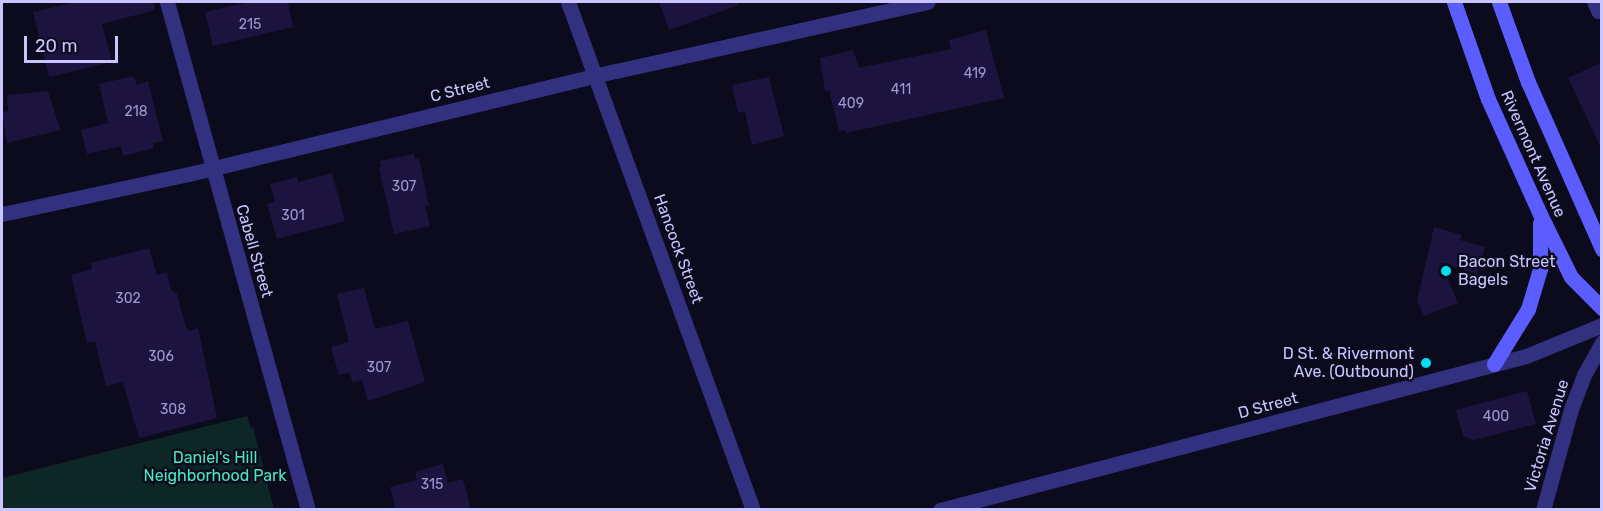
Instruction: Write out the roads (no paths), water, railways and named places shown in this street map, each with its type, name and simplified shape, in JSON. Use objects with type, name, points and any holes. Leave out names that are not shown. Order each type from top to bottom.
[{"type":"main road","name":"Rivermont Avenue","points":[[1454,2],[1488,99],[1540,214],[1571,277],[1602,308]]},
{"type":"main road","name":"Rivermont Avenue","points":[[1499,2],[1528,82],[1602,249]]},
{"type":"main road","points":[[1494,364],[1528,309],[1537,279],[1542,242],[1540,214]]},
{"type":"street","name":"Cabell Street","points":[[167,2],[308,510]]},
{"type":"street","name":"Hancock Street","points":[[568,2],[753,510]]},
{"type":"street","name":"C Street","points":[[2,214],[213,169],[596,76],[927,2]]},
{"type":"street","name":"D Street","points":[[940,510],[1494,364],[1535,352],[1602,325]]},
{"type":"street","name":"Victoria Avenue","points":[[1543,510],[1571,409],[1584,375],[1602,342]]},
{"type":"lane","points":[[1593,2],[1598,13],[1602,11]]},
{"type":"place","name":"Bacon Street Bagels","points":[[1446,271]]},
{"type":"place","name":"D St. & Rivermont Ave. (Outbound)","points":[[1426,363]]},
{"type":"park label","name":"Daniel's Hill Neighborhood Park","points":[[215,467]]}]
